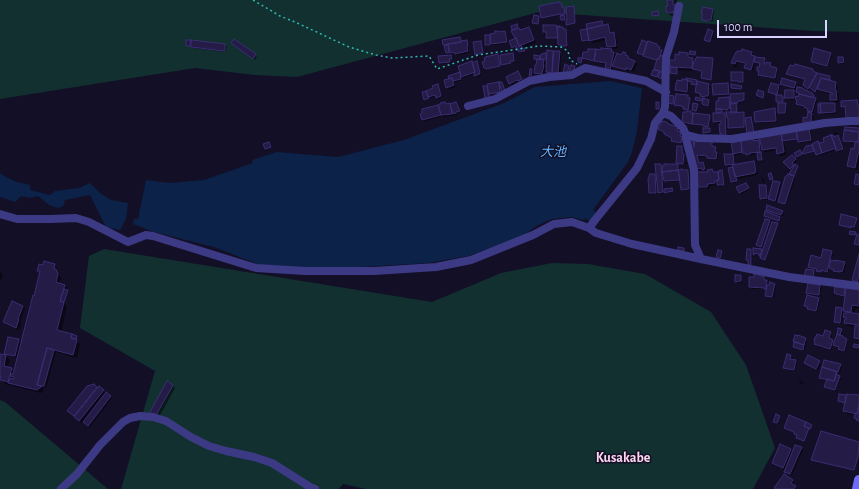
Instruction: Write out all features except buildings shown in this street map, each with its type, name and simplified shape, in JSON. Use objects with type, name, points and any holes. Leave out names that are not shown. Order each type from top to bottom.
[{"type":"main road","points":[[858,489],[859,480]]},
{"type":"street","points":[[590,228],[637,168],[651,138],[655,123],[663,113],[666,92],[666,57],[674,32],[679,6]]},
{"type":"street","points":[[468,106],[495,99],[529,81],[572,75],[586,68],[646,81],[666,92]]},
{"type":"street","points":[[663,113],[671,116],[683,128],[686,135],[694,170],[695,245],[701,259]]},
{"type":"street","points":[[686,135],[698,138],[732,139],[825,123],[859,121]]},
{"type":"street","points":[[0,214],[17,218],[76,218],[90,222],[128,242],[146,235],[153,236],[256,268],[305,271],[374,271],[436,266],[471,260],[533,235],[554,224],[572,222],[590,228],[596,233],[632,244],[789,277],[859,286]]},
{"type":"street","points":[[61,489],[77,474],[100,445],[123,422],[130,418],[140,416],[154,417],[166,421],[191,437],[209,446],[272,463],[310,488],[315,489]]},
{"type":"path","points":[[253,0],[280,16],[349,47],[392,58],[429,56],[437,69],[478,55],[539,46],[561,47],[568,51],[570,60],[586,68]]},
{"type":"green space","points":[[0,0],[859,0],[859,32],[813,31],[539,12],[297,77],[255,75],[195,68],[0,99]]},
{"type":"green space","points":[[104,249],[432,302],[501,273],[552,263],[588,264],[645,274],[711,312],[746,365],[775,448],[753,489],[366,489],[343,484],[339,489],[121,489],[155,371],[80,328],[89,256]]},
{"type":"green space","points":[[0,400],[5,402],[108,489],[0,489]]},
{"type":"water","name":"大池","points":[[610,81],[642,88],[637,131],[628,162],[593,210],[597,213],[590,222],[586,218],[584,220],[571,217],[552,219],[538,225],[523,236],[468,256],[428,263],[327,269],[260,265],[214,247],[154,232],[133,224],[134,219],[138,219],[146,180],[170,183],[204,180],[253,163],[252,160],[277,152],[338,157],[404,140],[504,103],[535,87]]},
{"type":"water","points":[[0,173],[17,182],[30,185],[30,190],[50,195],[55,191],[79,188],[90,183],[100,193],[111,200],[128,203],[126,219],[120,230],[106,227],[90,195],[65,200],[63,206],[58,208],[49,205],[38,196],[29,198],[21,196],[15,202],[0,197]]},
{"type":"district","name":"Kusakabe","points":[[623,458]]}]
